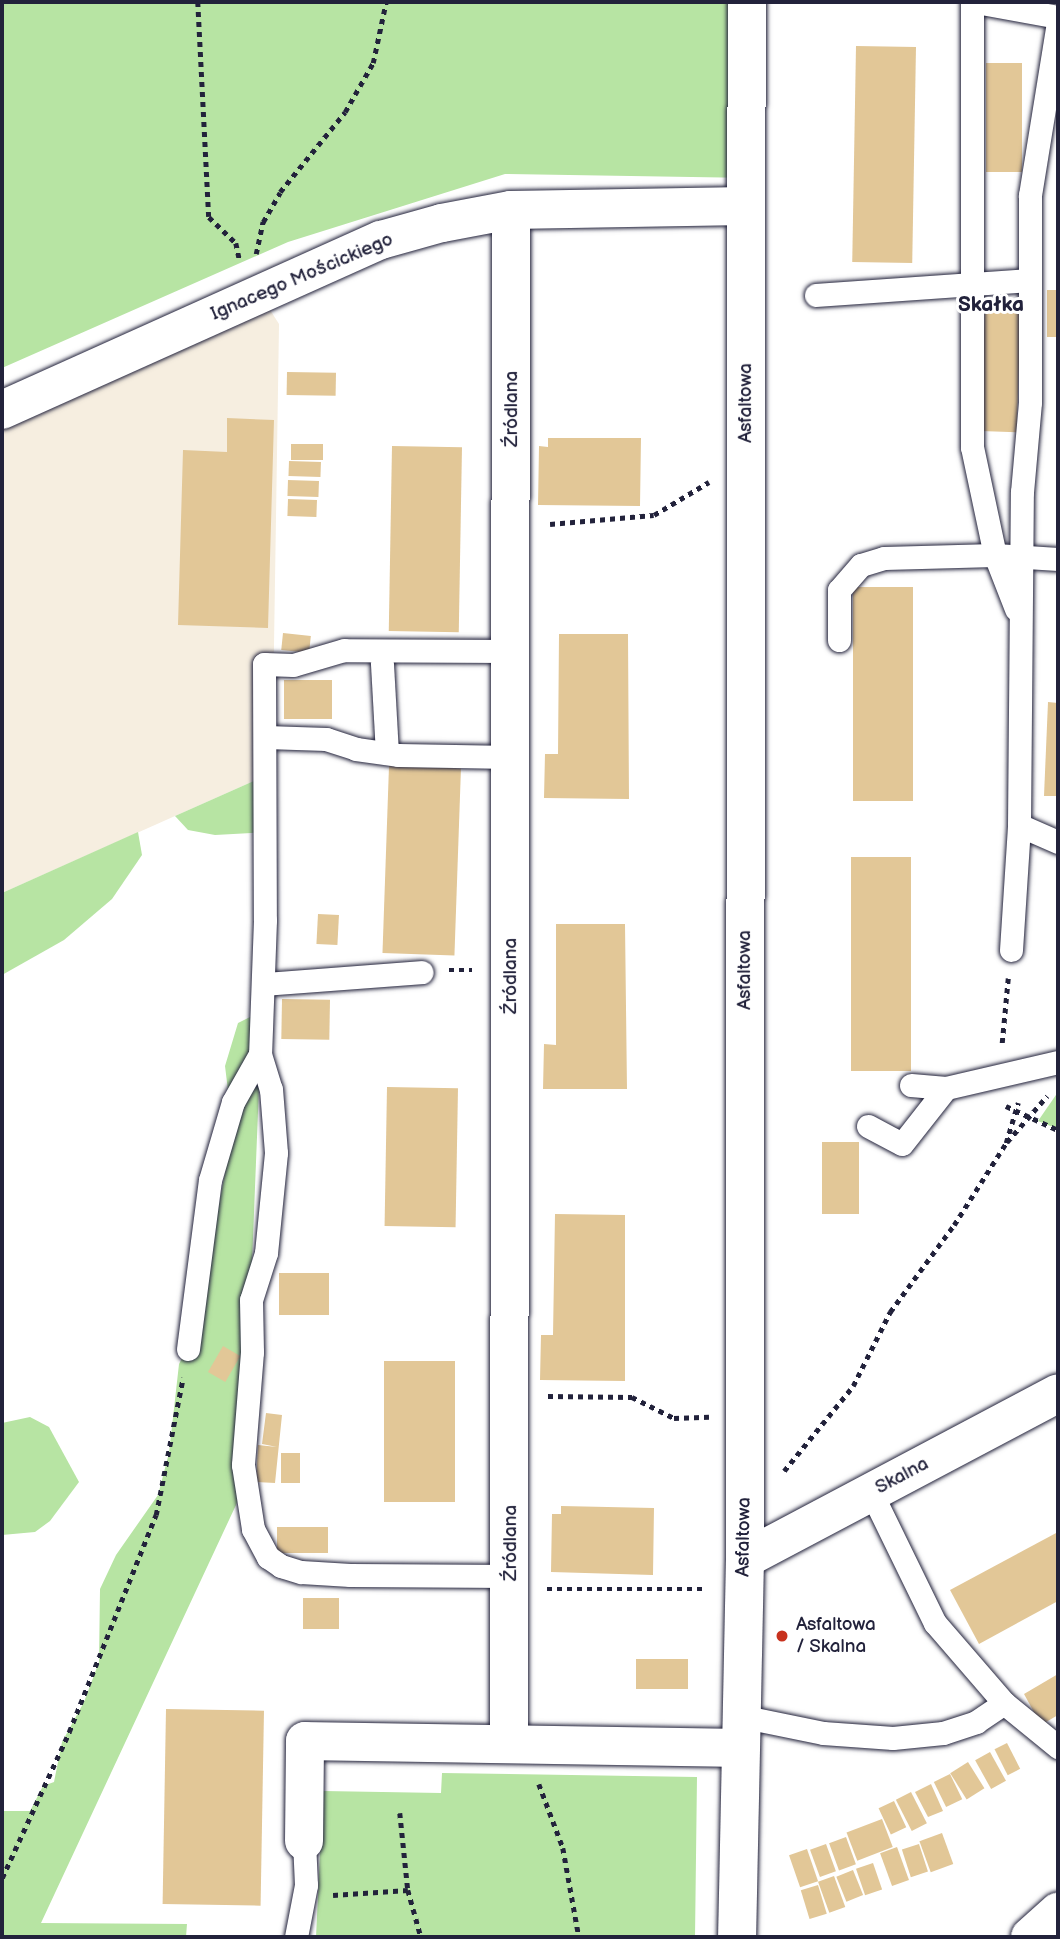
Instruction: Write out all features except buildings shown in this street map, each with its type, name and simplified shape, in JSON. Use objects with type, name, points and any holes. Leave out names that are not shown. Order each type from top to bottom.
[{"type":"street","name":"Asfaltowa","points":[[737,1937],[745,1559],[747,2]]},
{"type":"street","name":"Ignacego Mościckiego","points":[[2,410],[381,240],[512,210],[746,206]]},
{"type":"street","name":"Źródlana","points":[[512,210],[511,1583],[518,1743]]},
{"type":"street","name":"Skalna","points":[[745,1559],[1058,1393]]},
{"type":"street","points":[[304,1841],[304,1741],[518,1743],[740,1732]]},
{"type":"street","points":[[1030,1937],[1058,1912]]},
{"type":"lane","points":[[1021,621],[995,555],[972,447],[974,2],[1058,16]]},
{"type":"lane","points":[[1052,2],[1058,16]]},
{"type":"lane","points":[[1011,950],[1019,825],[1020,557],[1030,402],[1030,195],[1058,22]]},
{"type":"lane","points":[[817,295],[1029,280]]},
{"type":"lane","points":[[839,640],[839,590],[861,565],[928,554],[1058,559]]},
{"type":"lane","points":[[510,651],[344,650],[318,661],[264,664],[264,984],[260,1054],[271,1089],[276,1153],[266,1253],[251,1300],[252,1352],[243,1465],[253,1529],[268,1557],[301,1572],[511,1583]]},
{"type":"lane","points":[[383,664],[387,753]]},
{"type":"lane","points":[[266,737],[326,739],[387,753],[511,757]]},
{"type":"lane","points":[[1019,825],[1058,842]]},
{"type":"lane","points":[[264,984],[422,972]]},
{"type":"lane","points":[[188,1349],[207,1232],[210,1180],[233,1102],[260,1054]]},
{"type":"lane","points":[[911,1085],[946,1088],[1058,1062]]},
{"type":"lane","points":[[869,1126],[902,1144],[946,1088]]},
{"type":"lane","points":[[871,1492],[935,1623],[1004,1703],[1058,1747]]},
{"type":"lane","points":[[740,1732],[823,1733],[893,1738],[943,1733],[976,1722],[1004,1703]]},
{"type":"lane","points":[[296,1937],[305,1897],[304,1841]]},
{"type":"path","points":[[198,2],[209,217],[236,243],[244,275]]},
{"type":"path","points":[[256,257],[263,222],[274,201],[345,112],[373,63],[386,2]]},
{"type":"path","points":[[511,524],[586,524],[654,515],[710,482]]},
{"type":"path","points":[[1011,950],[999,1077],[994,1100],[1058,1130]]},
{"type":"path","points":[[422,972],[511,971]]},
{"type":"path","points":[[1006,1143],[1024,1072]]},
{"type":"path","points":[[776,1482],[853,1385],[890,1312],[954,1225],[1006,1143],[1032,1118],[1052,1090]]},
{"type":"path","points":[[2,1878],[69,1732],[156,1515],[188,1349]]},
{"type":"path","points":[[512,1396],[632,1397],[674,1418],[711,1417]]},
{"type":"path","points":[[511,1583],[710,1589]]},
{"type":"path","points":[[518,1743],[563,1849],[579,1937]]},
{"type":"path","points":[[400,1813],[408,1890],[421,1937]]},
{"type":"path","points":[[305,1897],[408,1890]]},
{"type":"shaded area","points":[[260,294],[279,324],[272,773],[2,893],[2,411]]},
{"type":"green space","points":[[2,2],[755,2],[753,178],[505,174],[288,242],[2,368]]},
{"type":"green space","points":[[272,773],[270,832],[215,835],[188,830],[175,816]]},
{"type":"green space","points":[[138,832],[142,855],[112,899],[64,940],[2,975],[2,893]]},
{"type":"green space","points":[[262,1011],[243,1490],[41,1923],[187,1924],[186,1937],[2,1937],[2,1811],[30,1811],[43,1786],[54,1782],[62,1742],[84,1702],[99,1662],[100,1589],[116,1555],[158,1495],[169,1453],[179,1364],[194,1335],[233,1131],[225,1066],[238,1023]]},
{"type":"green space","points":[[1058,1092],[1058,1129],[1038,1121]]},
{"type":"green space","points":[[30,1417],[49,1427],[79,1482],[50,1521],[35,1532],[2,1535],[2,1423]]},
{"type":"green space","points":[[442,1773],[697,1777],[695,1937],[316,1937],[323,1791],[441,1793]]},
{"type":"place","name":"Asfaltowa / Skalna","points":[[782,1636]]},
{"type":"district","name":"Skałka","points":[[991,305]]}]
